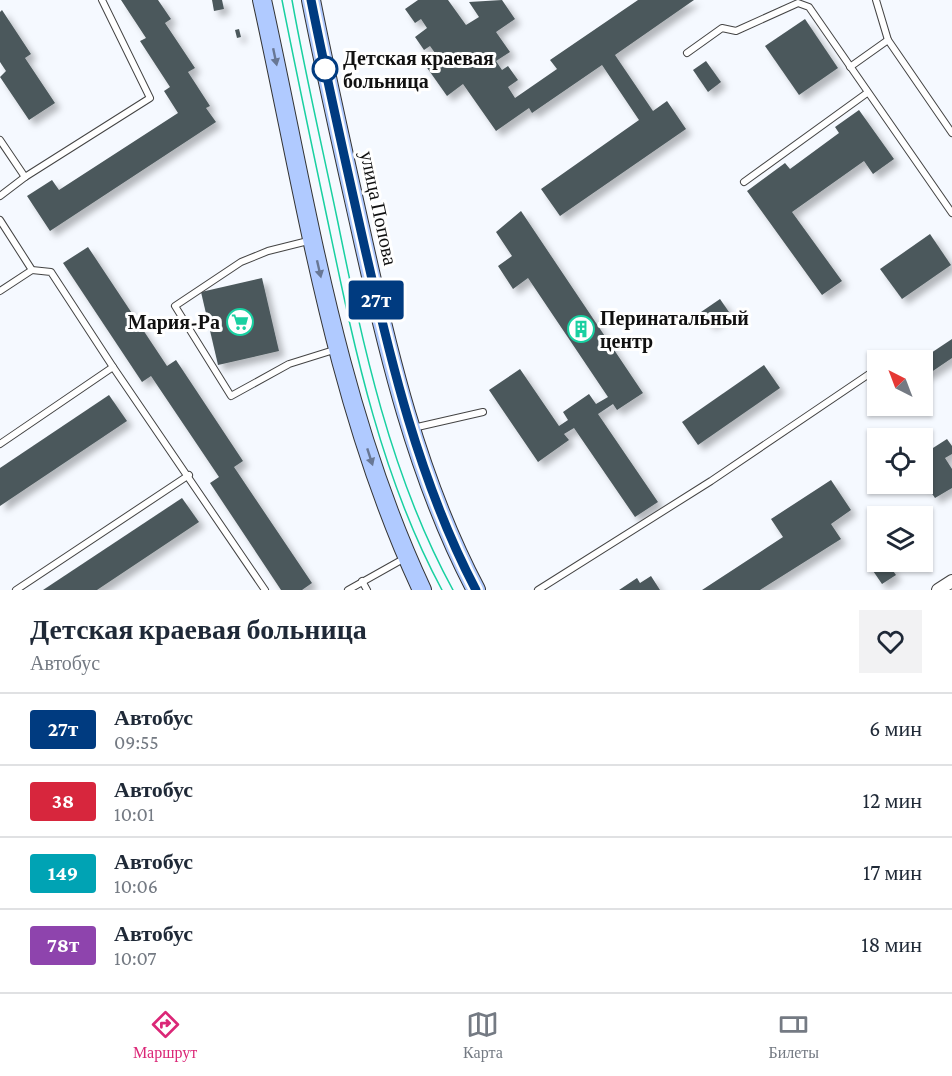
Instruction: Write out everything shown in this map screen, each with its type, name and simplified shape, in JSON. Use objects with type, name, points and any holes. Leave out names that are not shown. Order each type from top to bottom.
[{"type":"main road","points":[[262,0],[338,348],[381,491],[422,590]]},
{"type":"main road","name":"улица Попова","points":[[311,0],[374,292],[412,428],[443,520],[476,590]]},
{"type":"street","points":[[938,590],[952,581]]},
{"type":"lane","points":[[0,196],[25,177],[150,98],[102,0]]},
{"type":"lane","points":[[876,0],[888,40],[952,133]]},
{"type":"lane","points":[[687,53],[722,28],[736,31],[798,3],[808,7],[952,213]]},
{"type":"lane","points":[[850,67],[888,40]]},
{"type":"lane","points":[[744,182],[867,93]]},
{"type":"lane","points":[[0,140],[25,177]]},
{"type":"lane","points":[[0,220],[32,270]]},
{"type":"lane","points":[[313,240],[268,250],[241,262],[175,306],[231,396],[289,364],[338,348]]},
{"type":"lane","points":[[0,291],[32,270],[51,272],[113,367],[266,590]]},
{"type":"lane","points":[[0,444],[113,367]]},
{"type":"lane","points":[[538,590],[711,481],[867,376]]},
{"type":"lane","points":[[412,428],[483,412]]},
{"type":"lane","points":[[16,590],[189,476]]},
{"type":"lane","points":[[348,590],[407,557]]},
{"type":"lane","points":[[362,581],[367,590]]},
{"type":"building","points":[[121,0],[158,0],[171,19],[165,23],[195,68],[188,72],[210,106],[206,108],[216,122],[50,231],[27,196],[52,180],[59,190],[178,113],[164,91],[170,87],[140,41],[146,38]]},
{"type":"building","points":[[212,0],[222,0],[224,9],[214,11]]},
{"type":"building","points":[[418,0],[448,0],[466,25],[479,17],[469,2],[502,0],[515,19],[496,32],[510,52],[496,61],[502,70],[508,66],[518,80],[508,87],[515,98],[557,69],[550,60],[638,0],[694,0],[615,55],[653,111],[667,101],[686,129],[560,216],[541,189],[639,120],[602,65],[532,113],[529,108],[496,131],[463,84],[447,96],[423,62],[435,53],[430,46],[424,50],[415,37],[427,28],[421,19],[415,23],[405,9]]},
{"type":"building","points":[[2,10],[31,54],[25,58],[55,103],[29,120],[0,77],[6,71],[0,62],[0,12]]},
{"type":"building","points":[[805,19],[838,68],[799,95],[765,46]]},
{"type":"building","points":[[239,29],[241,37],[237,38],[235,30]]},
{"type":"building","points":[[706,61],[721,82],[708,92],[693,70]]},
{"type":"building","points":[[859,110],[894,159],[873,174],[864,161],[792,212],[842,281],[822,295],[747,191],[785,163],[790,169],[839,133],[835,127]]},
{"type":"building","name":"Перинатальный центр","points":[[521,211],[643,393],[617,410],[613,404],[598,414],[658,502],[635,517],[574,428],[564,434],[569,440],[538,462],[489,390],[520,369],[559,426],[568,420],[563,412],[589,394],[596,404],[608,397],[528,278],[513,289],[498,266],[512,256],[496,232]]},
{"type":"building","points":[[930,234],[951,265],[902,299],[880,269]]},
{"type":"building","points":[[88,247],[167,366],[176,360],[243,461],[234,467],[312,583],[302,590],[281,590],[210,483],[219,477],[151,376],[142,382],[63,263]]},
{"type":"building","name":"Мария-Ра","points":[[262,278],[279,351],[218,365],[201,292]]},
{"type":"building","points":[[720,299],[729,312],[710,325],[701,312]]},
{"type":"building","points":[[952,339],[952,358],[933,371],[933,352]]},
{"type":"building","points":[[764,365],[780,388],[698,445],[682,422]]},
{"type":"building","points":[[109,395],[127,421],[0,506],[0,468]]},
{"type":"building","points":[[947,439],[952,446],[952,454],[945,458],[952,469],[952,488],[935,498],[932,494],[933,448]]},
{"type":"building","points":[[831,480],[851,510],[831,524],[841,539],[760,590],[702,590],[783,537],[771,519]]},
{"type":"building","points":[[182,498],[199,522],[97,590],[43,590]]},
{"type":"building","points":[[874,572],[894,572],[896,575],[882,584]]},
{"type":"building","points":[[651,576],[660,590],[619,590],[637,578],[640,583]]},
{"type":"tram line","points":[[282,0],[339,274],[372,413],[402,503],[442,590]]},
{"type":"tram line","points":[[292,0],[357,314],[381,409],[412,501],[453,590]]},
{"type":"bus line","name":"27т","points":[[311,0],[374,292],[396,376],[423,465],[443,520],[476,590]]},
{"type":"place","name":"Детская краевая больница","points":[[325,69]]},
{"type":"place","name":"Мария-Ра","points":[[240,322]]},
{"type":"place","name":"Перинатальный центр","points":[[581,329]]}]
